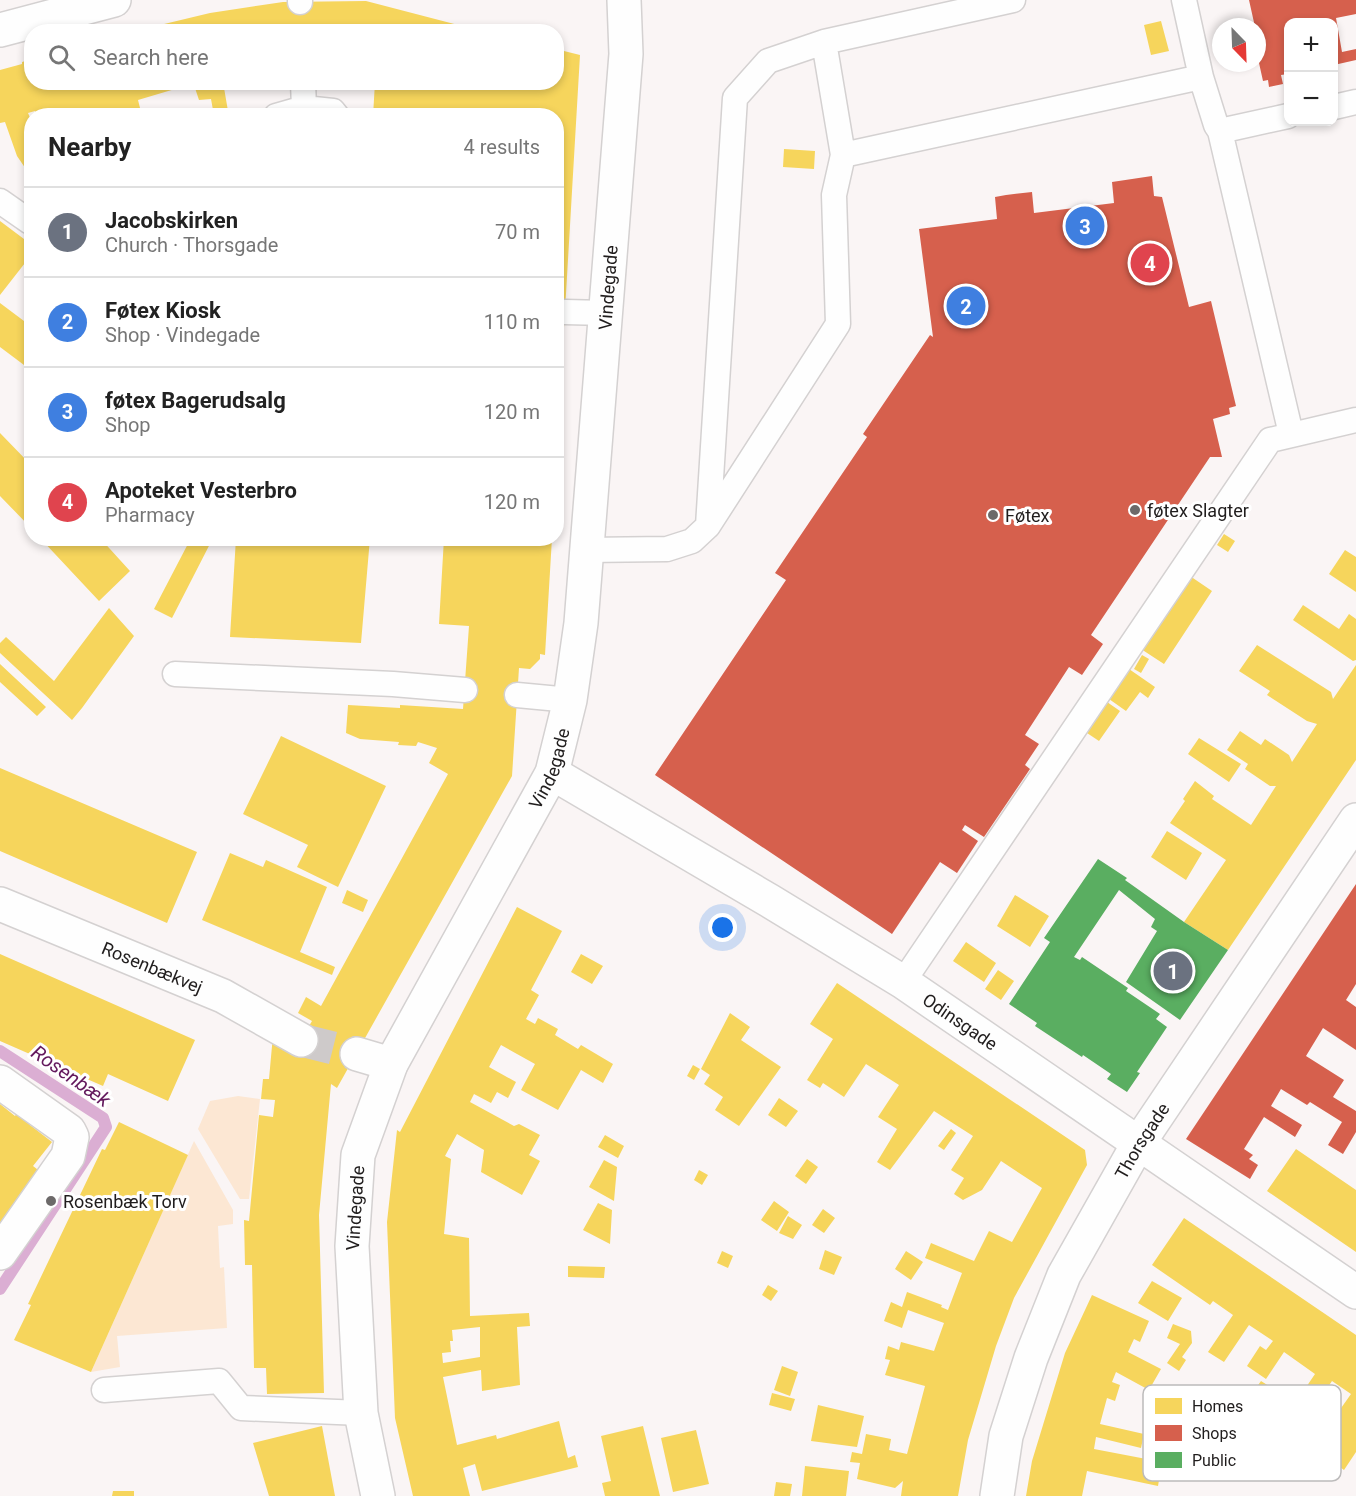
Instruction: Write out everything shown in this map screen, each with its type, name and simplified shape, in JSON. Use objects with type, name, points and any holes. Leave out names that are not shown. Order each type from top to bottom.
[{"type":"street","points":[[0,30],[114,0]]},
{"type":"street","name":"Vindegade","points":[[378,1496],[361,1413],[352,1246],[358,1155],[391,1064],[552,773],[570,700],[581,623],[626,54],[624,0]]},
{"type":"street","name":"Odinsgade","points":[[552,773],[903,982],[1356,1292]]},
{"type":"street","name":"Thorsgade","points":[[997,1496],[1006,1437],[1031,1358],[1064,1275],[1138,1144],[1356,820]]},
{"type":"street","name":"Rosenbækvej","points":[[0,904],[223,996],[302,1040]]},
{"type":"street","points":[[357,1054],[391,1064]]},
{"type":"street","points":[[0,1082],[69,1131],[72,1137],[68,1156],[0,1252]]},
{"type":"lane","points":[[708,526],[735,98],[768,61],[824,42],[1013,0]]},
{"type":"lane","points":[[1184,0],[1201,77],[1215,125],[1220,131],[1291,435]]},
{"type":"lane","points":[[586,550],[667,549],[692,541],[708,526],[838,324],[834,195],[843,155],[824,42]]},
{"type":"lane","points":[[843,155],[1201,77]]},
{"type":"lane","points":[[303,90],[304,108]]},
{"type":"lane","points":[[1338,106],[1356,102]]},
{"type":"lane","points":[[1220,131],[1284,117]]},
{"type":"lane","points":[[0,201],[24,218]]},
{"type":"lane","points":[[565,312],[606,313]]},
{"type":"lane","points":[[903,982],[1270,440],[1356,420]]},
{"type":"lane","points":[[175,674],[393,684],[465,690]]},
{"type":"lane","points":[[517,695],[570,700]]},
{"type":"lane","points":[[104,1390],[219,1381],[241,1408],[361,1413]]},
{"type":"shaded area","points":[[238,1096],[260,1099],[249,1199],[240,1199],[198,1129],[210,1101]]},
{"type":"shaded area","points":[[194,1141],[233,1210],[233,1224],[218,1226],[220,1268],[224,1267],[227,1328],[117,1336],[120,1367],[91,1372]]},
{"type":"building: Homes","points":[[366,1],[454,24],[164,24],[210,13],[283,2]]},
{"type":"building: Homes","points":[[1161,21],[1169,51],[1151,55],[1144,25]]},
{"type":"building: Homes","points":[[564,51],[580,55],[564,328],[564,108],[373,108],[375,90],[564,90]]},
{"type":"building: Homes","points":[[24,61],[24,90],[172,90],[138,100],[140,108],[24,108],[24,166],[17,156],[5,122],[0,123],[0,70],[22,64]]},
{"type":"building: Homes","points":[[196,90],[224,90],[227,108],[213,108],[211,99],[199,100]]},
{"type":"building: Homes","points":[[784,149],[815,151],[814,169],[783,167]]},
{"type":"building: Homes","points":[[0,221],[24,239],[24,264],[0,295]]},
{"type":"building: Homes","points":[[0,303],[24,321],[24,365],[0,347]]},
{"type":"building: Homes","points":[[0,433],[24,458],[24,521],[0,496]]},
{"type":"building: Homes","points":[[1224,534],[1235,541],[1228,552],[1217,545]]},
{"type":"building: Homes","points":[[47,546],[107,546],[130,571],[99,601]]},
{"type":"building: Homes","points":[[187,546],[209,546],[172,618],[154,609]]},
{"type":"building: Homes","points":[[236,546],[369,546],[361,643],[230,637]]},
{"type":"building: Homes","points":[[444,546],[552,546],[545,655],[540,654],[540,659],[530,669],[519,668],[512,776],[337,1088],[331,1084],[319,1215],[324,1393],[267,1394],[266,1368],[254,1368],[252,1265],[245,1265],[244,1220],[249,1221],[259,1115],[273,1117],[275,1100],[261,1099],[263,1079],[269,1079],[273,1035],[297,1047],[312,1021],[298,1013],[306,997],[321,1006],[448,774],[429,763],[437,748],[418,742],[416,746],[398,745],[399,742],[360,739],[346,733],[348,705],[400,708],[400,705],[463,709],[469,626],[439,624]]},
{"type":"building: Homes","points":[[1345,550],[1356,557],[1356,592],[1329,574]]},
{"type":"building: Homes","points":[[1190,576],[1212,591],[1164,664],[1141,649]]},
{"type":"building: Homes","points":[[1303,605],[1339,629],[1349,614],[1356,619],[1356,660],[1353,661],[1293,620]]},
{"type":"building: Homes","points":[[109,608],[134,636],[72,720],[0,653],[0,643],[6,637],[54,681]]},
{"type":"building: Homes","points":[[1257,645],[1331,692],[1333,699],[1356,665],[1356,760],[1228,950],[1184,922],[1226,860],[1170,823],[1195,781],[1214,796],[1212,799],[1251,825],[1276,786],[1270,786],[1245,769],[1248,764],[1227,750],[1240,731],[1261,745],[1265,739],[1289,755],[1292,762],[1317,724],[1307,721],[1267,695],[1270,691],[1239,671]]},
{"type":"building: Homes","points":[[1142,655],[1149,659],[1141,673],[1134,669]]},
{"type":"building: Homes","points":[[0,664],[46,707],[37,716],[0,682]]},
{"type":"building: Homes","points":[[1129,669],[1155,687],[1148,698],[1140,692],[1126,711],[1109,699]]},
{"type":"building: Homes","points":[[1107,702],[1120,711],[1099,741],[1087,733]]},
{"type":"building: Homes","points":[[281,736],[386,786],[338,887],[297,867],[308,845],[243,814]]},
{"type":"building: Homes","points":[[1199,738],[1241,764],[1229,782],[1188,754]]},
{"type":"building: Homes","points":[[0,768],[197,852],[167,923],[0,851]]},
{"type":"building: Homes","points":[[1167,831],[1202,853],[1186,880],[1151,857]]},
{"type":"building: Homes","points":[[230,853],[263,867],[266,860],[327,887],[300,952],[335,967],[332,975],[202,920]]},
{"type":"building: Homes","points":[[347,890],[368,900],[363,912],[342,903]]},
{"type":"building: Homes","points":[[1015,895],[1049,916],[1030,947],[997,926]]},
{"type":"building: Homes","points":[[517,907],[562,931],[531,990],[539,995],[526,1019],[535,1024],[538,1018],[558,1029],[555,1035],[578,1049],[581,1045],[613,1064],[603,1083],[581,1070],[558,1110],[521,1090],[535,1064],[501,1045],[489,1067],[516,1082],[508,1098],[497,1092],[491,1103],[474,1094],[470,1102],[514,1126],[519,1124],[540,1135],[529,1155],[540,1161],[522,1195],[481,1172],[484,1150],[457,1134],[445,1156],[451,1159],[444,1234],[469,1238],[470,1316],[529,1313],[530,1326],[517,1327],[520,1385],[482,1391],[481,1370],[443,1377],[457,1445],[496,1435],[497,1439],[559,1421],[568,1458],[575,1455],[578,1467],[482,1491],[475,1464],[463,1468],[470,1496],[413,1496],[395,1418],[387,1222],[397,1130],[400,1132]],"holes":[[[480,1327],[480,1357],[443,1363],[442,1353],[451,1352],[452,1330]]]},
{"type":"building: Homes","points":[[966,942],[996,963],[984,982],[953,961]]},
{"type":"building: Homes","points":[[0,954],[195,1040],[168,1101],[108,1074],[103,1086],[0,1041]]},
{"type":"building: Homes","points":[[581,954],[603,966],[592,984],[571,972]]},
{"type":"building: Homes","points":[[998,970],[1014,981],[1001,1000],[985,989]]},
{"type":"building: Homes","points":[[837,983],[1085,1150],[1087,1165],[1014,1298],[996,1346],[968,1440],[958,1496],[901,1496],[903,1481],[895,1488],[857,1479],[860,1463],[850,1462],[852,1452],[862,1454],[866,1434],[891,1439],[889,1450],[907,1454],[925,1386],[885,1375],[890,1360],[885,1359],[888,1346],[899,1350],[901,1342],[934,1351],[944,1323],[908,1310],[902,1328],[884,1321],[891,1302],[902,1307],[907,1292],[942,1305],[941,1307],[948,1310],[962,1273],[925,1258],[931,1243],[974,1261],[989,1231],[1012,1242],[1042,1188],[1001,1161],[982,1190],[963,1200],[954,1194],[964,1178],[951,1170],[973,1136],[934,1111],[890,1170],[877,1162],[897,1129],[878,1117],[899,1085],[866,1064],[844,1097],[823,1083],[820,1088],[807,1080],[833,1039],[810,1024]]},
{"type":"building: Homes","points":[[730,1013],[750,1027],[741,1040],[781,1067],[739,1126],[715,1110],[723,1097],[704,1084],[710,1075],[701,1069]]},
{"type":"building: Homes","points":[[693,1065],[700,1069],[694,1080],[687,1076]]},
{"type":"building: Homes","points":[[779,1098],[798,1111],[786,1127],[768,1115]]},
{"type":"building: Homes","points":[[0,1104],[15,1116],[19,1110],[33,1121],[30,1125],[52,1142],[33,1166],[42,1173],[0,1228]]},
{"type":"building: Homes","points":[[119,1122],[188,1155],[91,1372],[14,1340],[31,1305],[28,1304],[102,1149],[105,1150]]},
{"type":"building: Homes","points":[[951,1129],[956,1133],[944,1150],[938,1146]]},
{"type":"building: Homes","points":[[605,1135],[624,1146],[618,1158],[598,1147]]},
{"type":"building: Homes","points":[[1296,1149],[1356,1190],[1356,1252],[1267,1191]]},
{"type":"building: Homes","points":[[807,1159],[818,1167],[806,1184],[795,1176]]},
{"type":"building: Homes","points":[[604,1160],[617,1167],[614,1201],[589,1187]]},
{"type":"building: Homes","points":[[699,1170],[708,1175],[702,1185],[694,1180]]},
{"type":"building: Homes","points":[[774,1201],[789,1212],[777,1231],[761,1220]]},
{"type":"building: Homes","points":[[598,1203],[612,1210],[610,1244],[583,1230]]},
{"type":"building: Homes","points":[[823,1209],[835,1218],[824,1233],[812,1225]]},
{"type":"building: Homes","points":[[788,1216],[802,1225],[793,1239],[779,1233]]},
{"type":"building: Homes","points":[[1184,1218],[1356,1335],[1356,1452],[1344,1470],[1341,1468],[1341,1408],[1351,1394],[1332,1381],[1329,1385],[1308,1385],[1315,1374],[1284,1352],[1266,1379],[1247,1366],[1260,1346],[1266,1350],[1273,1341],[1249,1325],[1224,1362],[1208,1352],[1233,1315],[1213,1301],[1210,1305],[1152,1265]]},
{"type":"building: Homes","points":[[825,1250],[842,1257],[834,1275],[819,1269]]},
{"type":"building: Homes","points":[[722,1251],[733,1256],[728,1268],[717,1263]]},
{"type":"building: Homes","points":[[906,1251],[923,1262],[911,1280],[895,1269]]},
{"type":"building: Homes","points":[[568,1266],[605,1267],[604,1278],[568,1277]]},
{"type":"building: Homes","points":[[1152,1281],[1182,1298],[1168,1321],[1138,1303]]},
{"type":"building: Homes","points":[[768,1285],[778,1291],[771,1301],[762,1295]]},
{"type":"building: Homes","points":[[1092,1295],[1149,1321],[1140,1342],[1134,1339],[1128,1352],[1161,1369],[1152,1385],[1143,1387],[1116,1372],[1112,1382],[1120,1385],[1115,1401],[1107,1398],[1100,1424],[1143,1434],[1141,1448],[1096,1437],[1094,1449],[1143,1458],[1143,1481],[1159,1481],[1158,1486],[1087,1471],[1082,1496],[1026,1496],[1032,1461],[1065,1353]]},
{"type":"building: Homes","points":[[1173,1324],[1191,1331],[1192,1343],[1182,1357],[1186,1360],[1179,1371],[1167,1363],[1180,1344],[1167,1338]]},
{"type":"building: Homes","points":[[782,1366],[798,1372],[790,1396],[774,1390]]},
{"type":"building: Homes","points":[[772,1393],[795,1399],[791,1411],[769,1405]]},
{"type":"building: Homes","points":[[818,1405],[864,1416],[857,1447],[811,1441]]},
{"type":"building: Homes","points":[[322,1426],[335,1496],[269,1496],[253,1443]]},
{"type":"building: Homes","points":[[643,1426],[660,1496],[605,1496],[602,1483],[611,1481],[601,1436]]},
{"type":"building: Homes","points":[[696,1430],[709,1484],[673,1492],[661,1438]]},
{"type":"building: Homes","points":[[805,1466],[849,1471],[846,1496],[802,1496]]},
{"type":"building: Homes","points":[[776,1482],[792,1484],[790,1496],[774,1496]]},
{"type":"building: Homes","points":[[113,1491],[134,1491],[134,1496],[112,1496]]},
{"type":"building: Shops","points":[[1249,0],[1356,0],[1356,14],[1336,18],[1284,18],[1284,75],[1281,75],[1283,84],[1269,87],[1268,80],[1263,81],[1261,72],[1266,72],[1266,18],[1253,18]]},
{"type":"building: Shops","points":[[1338,29],[1342,52],[1356,49],[1356,60],[1338,64]]},
{"type":"building: Shops","name":"Føtex","points":[[1152,176],[1154,196],[1162,197],[1189,307],[1211,301],[1236,406],[1229,408],[1230,414],[1213,419],[1222,457],[1210,457],[1091,635],[1103,644],[1082,675],[1069,667],[1025,735],[1039,744],[1025,765],[1030,769],[984,837],[965,825],[962,830],[978,841],[957,873],[940,862],[892,934],[655,775],[786,580],[775,573],[867,437],[863,434],[930,335],[933,337],[919,229],[997,219],[995,197],[1006,195],[1032,192],[1034,213],[1114,203],[1112,182]]},
{"type":"building: Shops","points":[[1356,884],[1356,984],[1346,1000],[1356,1007],[1356,1050],[1323,1028],[1306,1056],[1344,1080],[1333,1097],[1356,1111],[1356,1132],[1343,1154],[1328,1145],[1342,1122],[1310,1102],[1307,1105],[1281,1089],[1271,1106],[1302,1125],[1295,1137],[1264,1117],[1244,1149],[1253,1155],[1249,1159],[1258,1165],[1250,1179],[1186,1139]]},
{"type":"building: Public","points":[[1098,859],[1127,878],[1125,880],[1184,922],[1228,950],[1180,1020],[1126,982],[1157,931],[1151,927],[1155,919],[1119,890],[1074,957],[1080,960],[1082,957],[1128,988],[1126,991],[1160,1014],[1156,1019],[1167,1027],[1137,1072],[1140,1073],[1127,1092],[1107,1079],[1111,1074],[1035,1026],[1037,1023],[1009,1004],[1050,942],[1044,938]]},
{"type":"waterway","name":"Rosenbæk","points":[[0,1051],[103,1118],[106,1127],[0,1289]]},
{"type":"tunnel","points":[[301,1040],[357,1054]]},
{"type":"place","name":"føtex Bagerudsalg","points":[[1085,226]]},
{"type":"place","name":"Apoteket Vesterbro","points":[[1150,263]]},
{"type":"place","name":"Føtex Kiosk","points":[[966,306]]},
{"type":"place","name":"føtex Slagter","points":[[1135,510]]},
{"type":"place","name":"Føtex","points":[[993,515]]},
{"type":"place","name":"Jacobskirken","points":[[1173,971]]},
{"type":"place","name":"Rosenbæk Torv","points":[[51,1201]]}]
